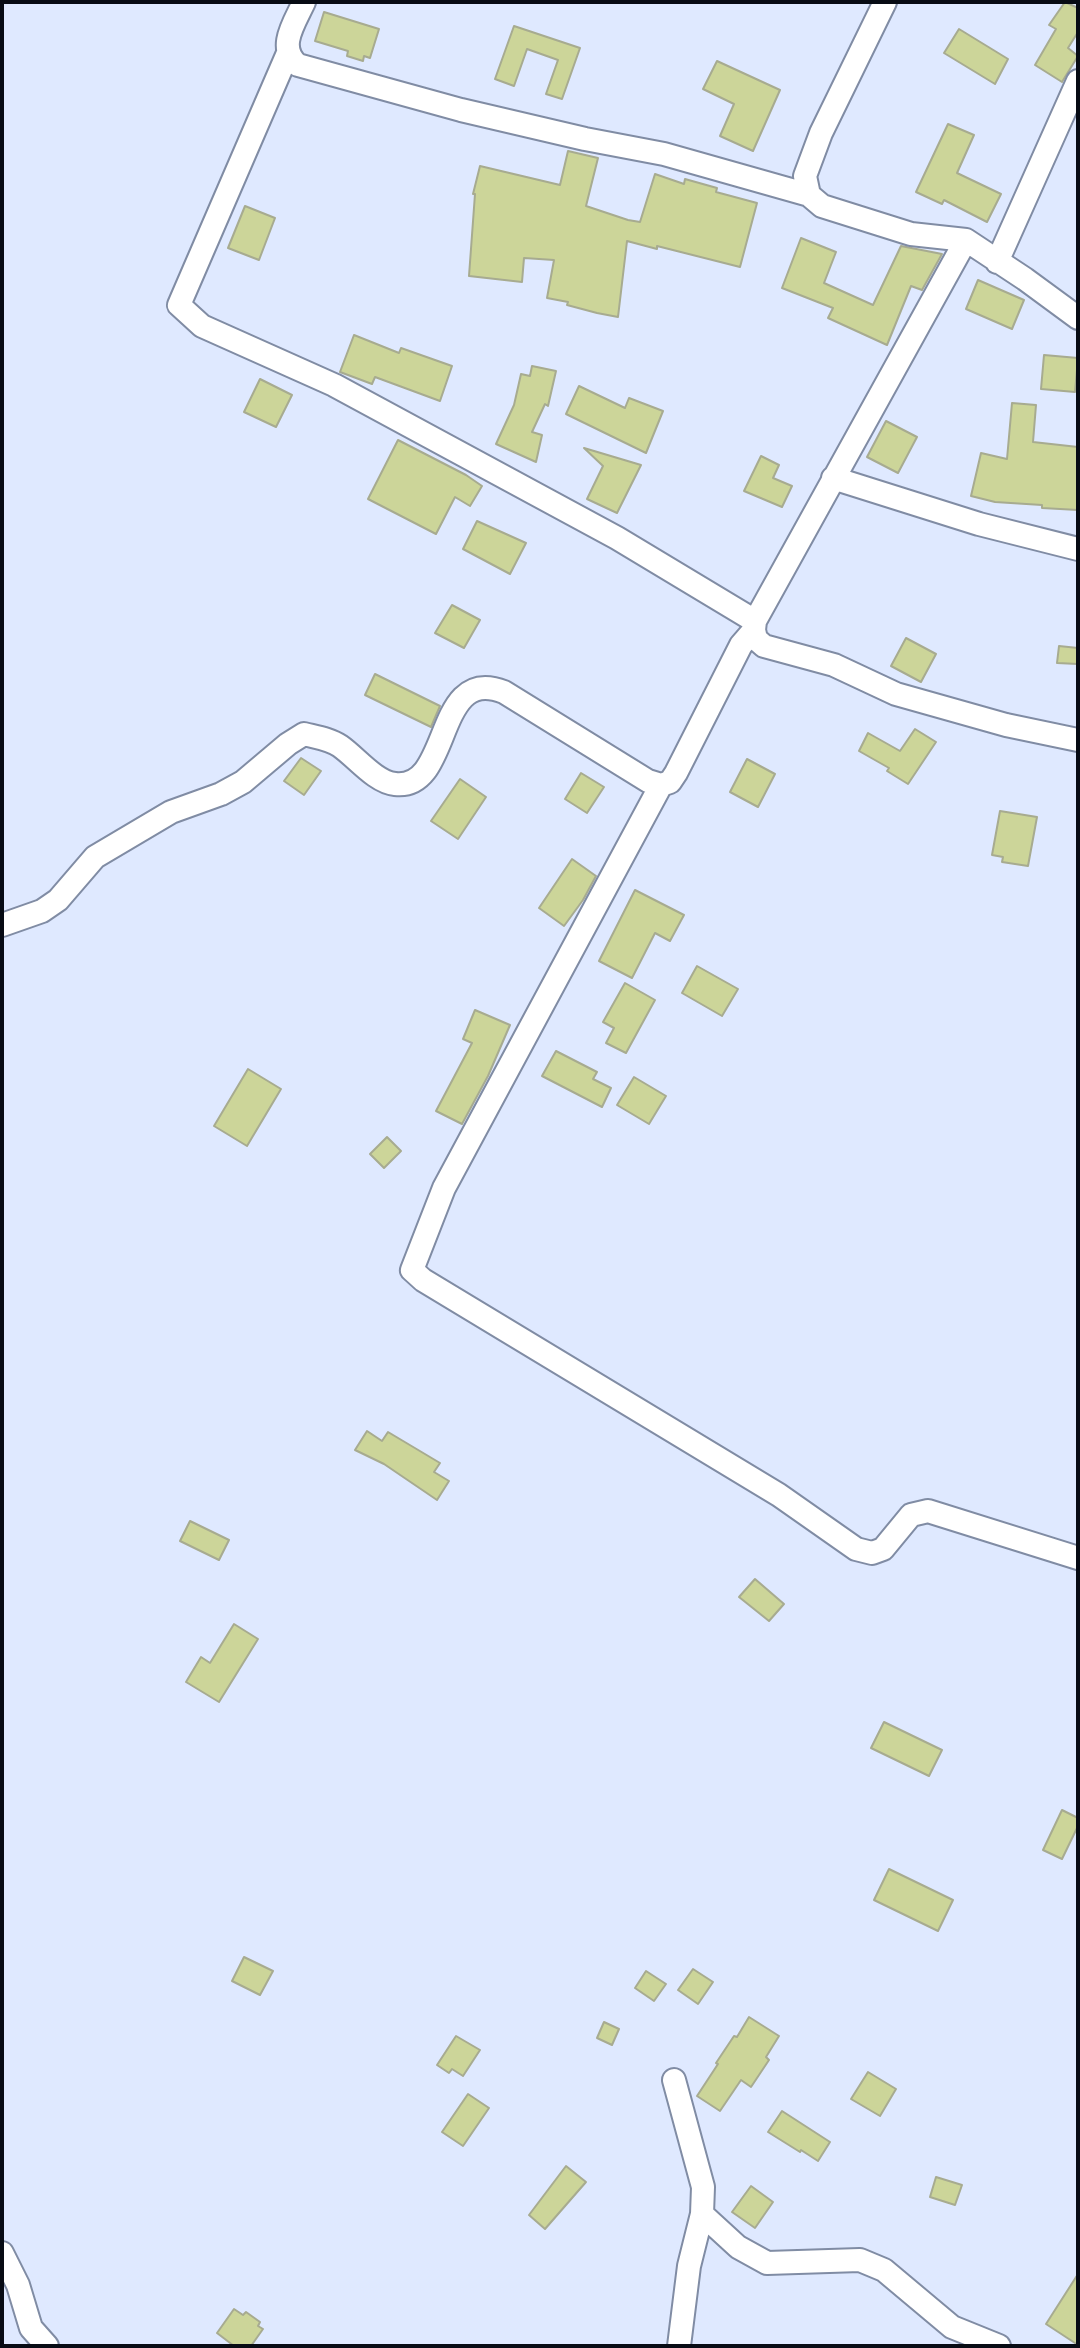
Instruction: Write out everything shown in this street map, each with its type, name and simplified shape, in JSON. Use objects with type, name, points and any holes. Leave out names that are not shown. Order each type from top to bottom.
[{"type":"street","points":[[304,2],[287,42],[288,53],[179,305],[202,326],[347,392],[617,538],[754,626],[756,639],[764,646],[834,665],[896,694],[1006,725],[1078,740]]},
{"type":"street","points":[[809,195],[805,176],[821,133],[885,2]]},
{"type":"street","points":[[288,53],[298,65],[461,110],[664,154],[809,195],[822,206],[911,234],[966,240],[1078,318]]},
{"type":"street","points":[[997,262],[1078,81]]},
{"type":"street","points":[[2,925],[42,911],[58,900],[95,857],[171,812],[221,794],[243,782],[304,734],[337,743],[394,784],[408,783],[421,776],[430,763],[457,704],[467,694],[481,688],[504,692],[648,781],[661,785],[670,782],[741,645],[966,240]]},
{"type":"street","points":[[833,478],[979,524],[1078,549]]},
{"type":"street","points":[[661,785],[444,1188],[412,1270],[423,1280],[779,1495],[856,1549],[872,1553],[883,1549],[911,1515],[928,1511],[1078,1558]]},
{"type":"street","points":[[674,2080],[703,2187],[702,2214],[689,2266],[679,2346]]},
{"type":"street","points":[[702,2214],[738,2247],[767,2263],[860,2260],[884,2270],[910,2288],[952,2327],[999,2346]]},
{"type":"street","points":[[2,2253],[18,2285],[31,2328],[47,2346]]},
{"type":"building","points":[[1065,2],[1078,8],[1078,32],[1068,48],[1078,56],[1062,82],[1035,65],[1056,29],[1049,25]]},
{"type":"building","points":[[324,12],[379,29],[370,58],[364,56],[363,61],[347,56],[348,51],[315,41]]},
{"type":"building","points":[[514,26],[580,48],[562,99],[546,94],[558,60],[527,49],[514,86],[495,79]]},
{"type":"building","points":[[959,29],[1008,59],[995,84],[944,53]]},
{"type":"building","points":[[717,61],[780,90],[753,151],[720,136],[734,104],[703,89]]},
{"type":"building","points":[[948,124],[974,135],[957,173],[1001,194],[987,222],[944,200],[942,204],[916,192]]},
{"type":"building","points":[[568,151],[598,158],[586,206],[628,220],[640,222],[655,174],[684,184],[685,179],[717,188],[716,192],[757,203],[740,267],[627,241],[618,317],[547,298],[554,260],[524,258],[522,282],[469,276],[473,194],[480,166],[560,185]]},
{"type":"building","points":[[245,206],[275,218],[259,260],[228,248]]},
{"type":"building","points":[[801,238],[836,252],[824,283],[873,305],[901,246],[942,254],[922,290],[911,286],[887,345],[828,318],[833,308],[782,288]]},
{"type":"building","points":[[978,280],[1024,300],[1012,329],[966,309]]},
{"type":"building","points":[[354,335],[399,353],[401,348],[452,366],[440,401],[375,377],[372,384],[340,372]]},
{"type":"building","points":[[1044,355],[1078,358],[1075,392],[1041,389]]},
{"type":"building","points":[[532,366],[556,371],[548,406],[545,404],[532,432],[542,435],[536,462],[496,444],[514,405],[521,374],[530,376]]},
{"type":"building","points":[[260,379],[292,395],[276,427],[244,412]]},
{"type":"building","points":[[579,386],[625,408],[629,398],[663,411],[646,453],[566,414]]},
{"type":"building","points":[[1012,403],[1036,405],[1033,442],[1078,447],[1078,510],[995,502],[971,496],[981,453],[1007,459]]},
{"type":"building","points":[[886,421],[917,437],[898,473],[867,457]]},
{"type":"building","points":[[398,440],[482,486],[470,506],[455,497],[436,534],[368,499]]},
{"type":"building","points":[[584,448],[641,465],[617,513],[587,499],[603,466]]},
{"type":"building","points":[[761,456],[779,465],[773,478],[792,486],[782,507],[744,491]]},
{"type":"building","points":[[477,521],[526,543],[510,574],[463,549]]},
{"type":"building","points":[[452,605],[480,620],[464,648],[435,633]]},
{"type":"building","points":[[906,638],[936,654],[921,682],[891,666]]},
{"type":"building","points":[[1059,646],[1078,648],[1078,664],[1057,663]]},
{"type":"building","points":[[375,674],[440,706],[431,727],[365,695]]},
{"type":"building","points":[[915,729],[936,742],[908,784],[887,771],[889,768],[859,751],[868,733],[900,751]]},
{"type":"building","points":[[301,758],[321,771],[304,795],[284,781]]},
{"type":"building","points":[[747,759],[775,774],[758,807],[730,792]]},
{"type":"building","points":[[581,773],[604,787],[587,813],[565,799]]},
{"type":"building","points":[[460,779],[486,797],[458,839],[431,821]]},
{"type":"building","points":[[1000,811],[1037,817],[1028,866],[1002,862],[1003,857],[992,855]]},
{"type":"building","points":[[572,859],[596,876],[564,926],[539,908]]},
{"type":"building","points":[[635,890],[684,915],[670,941],[655,933],[632,978],[599,961]]},
{"type":"building","points":[[697,966],[738,989],[722,1016],[682,993]]},
{"type":"building","points":[[625,983],[655,1000],[626,1053],[606,1043],[614,1028],[603,1022]]},
{"type":"building","points":[[475,1010],[510,1025],[488,1076],[462,1124],[436,1111],[472,1043],[463,1039]]},
{"type":"building","points":[[556,1051],[597,1072],[593,1079],[611,1088],[602,1107],[542,1076]]},
{"type":"building","points":[[248,1069],[281,1089],[247,1146],[214,1126]]},
{"type":"building","points":[[634,1077],[666,1096],[649,1124],[617,1105]]},
{"type":"building","points":[[387,1137],[401,1151],[384,1168],[370,1154]]},
{"type":"building","points":[[367,1431],[382,1441],[388,1432],[440,1463],[434,1472],[449,1481],[437,1500],[384,1464],[355,1450]]},
{"type":"building","points":[[190,1521],[229,1540],[219,1560],[180,1541]]},
{"type":"building","points":[[755,1579],[784,1604],[769,1621],[739,1597]]},
{"type":"building","points":[[234,1624],[258,1639],[219,1702],[186,1682],[201,1657],[210,1663]]},
{"type":"building","points":[[884,1722],[942,1750],[929,1776],[871,1748]]},
{"type":"building","points":[[1062,1810],[1078,1818],[1078,1826],[1062,1859],[1043,1850]]},
{"type":"building","points":[[889,1869],[953,1900],[938,1931],[874,1900]]},
{"type":"building","points":[[244,1957],[273,1971],[260,1995],[232,1981]]},
{"type":"building","points":[[693,1969],[713,1982],[698,2004],[678,1990]]},
{"type":"building","points":[[646,1971],[666,1984],[654,2001],[635,1988]]},
{"type":"building","points":[[749,2017],[779,2036],[766,2057],[769,2060],[751,2087],[741,2080],[720,2111],[697,2096]]},
{"type":"building","points":[[604,2022],[619,2029],[612,2045],[597,2038]]},
{"type":"building","points":[[456,2036],[480,2050],[463,2076],[452,2069],[449,2073],[437,2065]]},
{"type":"building","points":[[868,2072],[896,2089],[880,2116],[851,2099]]},
{"type":"building","points":[[468,2094],[489,2108],[463,2146],[442,2132]]},
{"type":"building","points":[[782,2111],[830,2142],[818,2161],[768,2132]]},
{"type":"building","points":[[566,2166],[586,2182],[545,2229],[529,2215]]},
{"type":"building","points":[[936,2177],[962,2185],[955,2205],[930,2197]]},
{"type":"building","points":[[751,2186],[773,2202],[755,2228],[732,2212]]},
{"type":"building","points":[[1078,2274],[1078,2345],[1046,2324]]},
{"type":"building","points":[[234,2309],[243,2315],[246,2312],[260,2322],[258,2326],[263,2329],[251,2346],[234,2346],[217,2333]]}]
